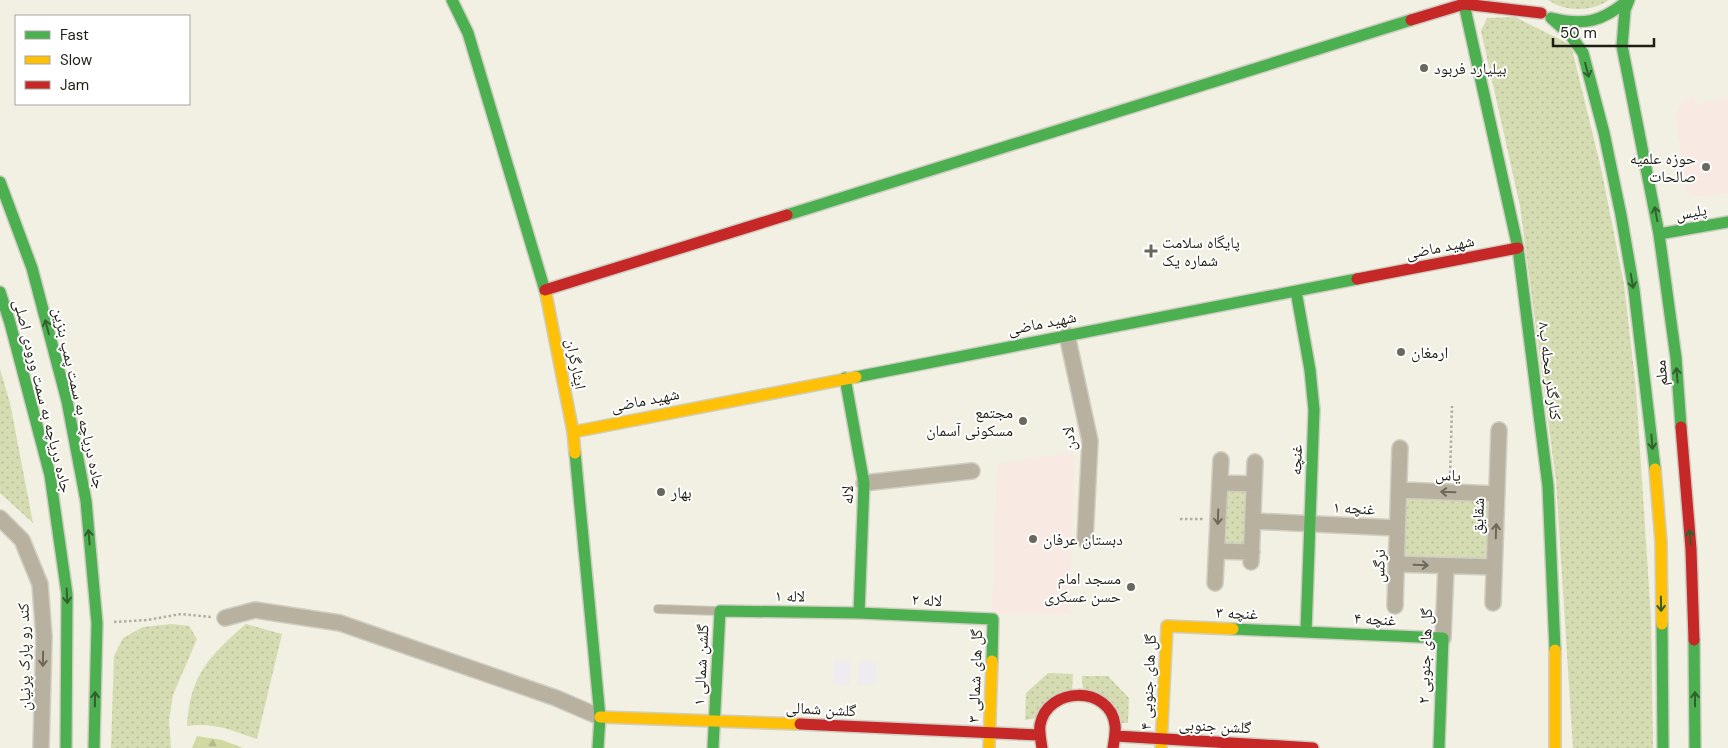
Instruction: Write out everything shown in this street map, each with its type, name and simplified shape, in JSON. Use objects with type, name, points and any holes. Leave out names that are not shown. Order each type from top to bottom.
[{"type":"street","name":"ایثارگران","points":[[452,0],[468,33],[545,290],[573,432],[600,717],[598,748]]},
{"type":"street","name":"معلم","points":[[1526,0],[1572,36],[1583,52],[1603,115],[1634,290],[1652,440],[1661,542],[1662,748]]},
{"type":"street","points":[[545,290],[1465,2],[1546,15],[1568,22],[1585,23],[1602,18],[1617,10],[1629,0]]},
{"type":"street","name":"معلم","points":[[1629,0],[1625,10],[1622,46],[1660,234],[1676,358],[1691,548],[1695,748]]},
{"type":"street","name":"کنارگذر محله ب۸","points":[[1465,2],[1518,248],[1548,486],[1555,657],[1555,748]]},
{"type":"street","points":[[1625,105],[1636,111]]},
{"type":"street","name":"جاده دریاچه به سمت پمپ بنزین","points":[[0,182],[32,268],[67,402],[86,500],[97,623],[94,748]]},
{"type":"street","name":"پلیس","points":[[1660,234],[1728,222]]},
{"type":"street","name":"شهید ماضی","points":[[573,432],[1518,248]]},
{"type":"street","name":"غنچه","points":[[1296,291],[1310,370],[1314,410],[1306,632]]},
{"type":"street","name":"جاده دریاچه به سمت ورودی اصلی","points":[[0,292],[50,475],[66,585],[66,748]]},
{"type":"street","name":"لادن","points":[[1068,335],[1090,441],[1086,540]]},
{"type":"street","name":"لاله","points":[[845,378],[864,483],[859,614]]},
{"type":"street","name":"شقایق","points":[[1493,603],[1499,430]]},
{"type":"street","name":"نرگس","points":[[1395,606],[1400,448]]},
{"type":"street","points":[[1216,583],[1221,460]]},
{"type":"street","points":[[1217,551],[1251,557],[1255,462]]},
{"type":"street","points":[[864,483],[972,471]]},
{"type":"street","points":[[1220,483],[1254,484]]},
{"type":"street","name":"یاس","points":[[1399,490],[1497,494]]},
{"type":"street","name":"کند رو پارک پرنیان","points":[[0,518],[22,540],[40,584],[44,638],[41,748]]},
{"type":"street","name":"غنچه ۱","points":[[1253,522],[1397,528]]},
{"type":"street","points":[[1396,564],[1494,567]]},
{"type":"street","name":"گل های جنوبی ۲","points":[[1439,748],[1446,566]]},
{"type":"street","points":[[225,618],[255,610],[340,622],[556,698],[600,717]]},
{"type":"street","name":"لاله ۱","points":[[720,611],[859,614]]},
{"type":"street","name":"گلشن شمالی ۱","points":[[713,748],[720,611]]},
{"type":"street","name":"لاله ۲","points":[[859,614],[993,620]]},
{"type":"street","name":"گل های شمالی ۳","points":[[989,748],[993,620]]},
{"type":"street","name":"غنچه ۳","points":[[1167,626],[1306,632]]},
{"type":"street","name":"گل های جنوبی ۴","points":[[1161,744],[1167,626]]},
{"type":"street","name":"غنچه ۴","points":[[1306,632],[1443,638]]},
{"type":"street","points":[[1042,748],[1039,735],[1040,721],[1046,710],[1055,701],[1067,695],[1080,694],[1092,696],[1103,703],[1112,713],[1116,725],[1113,748]]},
{"type":"street","name":"گلشن شمالی","points":[[600,717],[714,720],[1039,735]]},
{"type":"street","name":"گلشن جنوبی","points":[[1116,736],[1161,744],[1313,748]]},
{"type":"lane","points":[[658,608],[720,611]]},
{"type":"path","points":[[1450,492],[1452,406]]},
{"type":"path","points":[[1180,518],[1218,520]]},
{"type":"path","points":[[97,623],[147,620],[181,614],[225,618]]},
{"type":"shaded area","name":"حوزه علمیه صالحات","points":[[1694,95],[1696,105],[1728,97],[1728,193],[1694,197],[1687,190],[1675,114],[1684,101]]},
{"type":"shaded area","name":"دبستان عرفان","points":[[1074,452],[1070,614],[992,614],[997,464]]},
{"type":"shaded area","points":[[834,661],[851,662],[849,685],[833,684]]},
{"type":"shaded area","points":[[859,661],[876,663],[875,685],[858,685]]},
{"type":"green space","points":[[1548,0],[1609,0],[1595,7],[1578,9],[1562,7]]},
{"type":"green space","points":[[1515,17],[1571,45],[1601,168],[1624,284],[1636,389],[1651,618],[1653,748],[1573,748],[1556,481],[1520,206],[1481,31],[1487,18]]},
{"type":"green space","points":[[0,369],[10,403],[33,523],[0,493]]},
{"type":"green space","points":[[1222,486],[1252,487],[1249,548],[1219,547]]},
{"type":"green space","points":[[1404,495],[1492,498],[1490,561],[1402,558]]},
{"type":"green space","points":[[172,624],[189,626],[197,639],[173,695],[169,721],[171,748],[111,748],[114,656],[123,638],[143,627]]},
{"type":"green space","points":[[246,624],[282,634],[257,739],[215,726],[187,726],[192,693],[197,680],[212,657]]},
{"type":"green space","points":[[1048,673],[1073,674],[1072,692],[1038,718],[1025,720],[1026,693]]},
{"type":"green space","points":[[1082,676],[1108,676],[1129,698],[1128,723],[1118,723],[1083,693]]},
{"type":"green space","points":[[197,736],[222,740],[243,748],[192,748]]},
{"type":"traffic: fast","points":[[452,0],[468,33],[546,294]]},
{"type":"traffic: fast","points":[[1551,18],[1573,22],[1592,20],[1610,13],[1628,0]]},
{"type":"traffic: fast","points":[[1629,0],[1625,10],[1622,46],[1659,234],[1676,358],[1681,427]]},
{"type":"traffic: fast","points":[[1464,4],[1518,248],[1548,486],[1555,650]]},
{"type":"traffic: fast","points":[[1551,18],[1571,36],[1583,53],[1604,133],[1634,290],[1655,469]]},
{"type":"traffic: fast","points":[[787,215],[1411,20]]},
{"type":"traffic: fast","points":[[0,182],[32,268],[67,401],[86,501],[97,623],[94,748]]},
{"type":"traffic: fast","points":[[1659,234],[1728,222]]},
{"type":"traffic: fast","points":[[856,377],[1357,279]]},
{"type":"traffic: fast","points":[[1296,291],[1310,370],[1314,410],[1306,632]]},
{"type":"traffic: fast","points":[[0,292],[50,475],[67,594],[66,748]]},
{"type":"traffic: fast","points":[[845,378],[864,483],[859,613]]},
{"type":"traffic: fast","points":[[575,453],[600,717],[598,748]]},
{"type":"traffic: fast","points":[[713,748],[720,611],[859,613],[993,619],[992,661]]},
{"type":"traffic: fast","points":[[1662,624],[1663,748]]},
{"type":"traffic: fast","points":[[1233,629],[1443,638],[1439,748]]},
{"type":"traffic: fast","points":[[1694,640],[1695,748]]},
{"type":"traffic: slow","points":[[546,294],[573,432],[575,453]]},
{"type":"traffic: slow","points":[[573,432],[856,377]]},
{"type":"traffic: slow","points":[[1655,469],[1661,542],[1662,624]]},
{"type":"traffic: slow","points":[[1161,748],[1167,626],[1233,629]]},
{"type":"traffic: slow","points":[[1555,650],[1555,748]]},
{"type":"traffic: slow","points":[[989,748],[992,661]]},
{"type":"traffic: slow","points":[[600,717],[800,724]]},
{"type":"traffic: jam","points":[[1411,20],[1464,4],[1541,13]]},
{"type":"traffic: jam","points":[[545,290],[787,215]]},
{"type":"traffic: jam","points":[[1357,279],[1518,248]]},
{"type":"traffic: jam","points":[[1681,427],[1691,549],[1694,640]]},
{"type":"traffic: jam","points":[[1042,748],[1040,725],[1045,712],[1054,703],[1065,697],[1078,695],[1091,697],[1102,703],[1111,712],[1115,725],[1113,748]]},
{"type":"traffic: jam","points":[[800,724],[1039,735]]},
{"type":"traffic: jam","points":[[1116,736],[1313,748]]},
{"type":"place","name":"بیلیارد فربود","points":[[1424,68]]},
{"type":"place","name":"حوزه علمیه صالحات","points":[[1706,167]]},
{"type":"place","name":"پایگاه سلامت شماره یک","points":[[1151,251]]},
{"type":"place","name":"ارمغان","points":[[1401,352]]},
{"type":"place","name":"مجتمع مسکونی آسمان","points":[[1023,421]]},
{"type":"place","name":"بهار","points":[[661,492]]},
{"type":"place","name":"دبستان عرفان","points":[[1033,539]]},
{"type":"place","name":"مسجد امام حسن عسکری","points":[[1131,587]]}]
